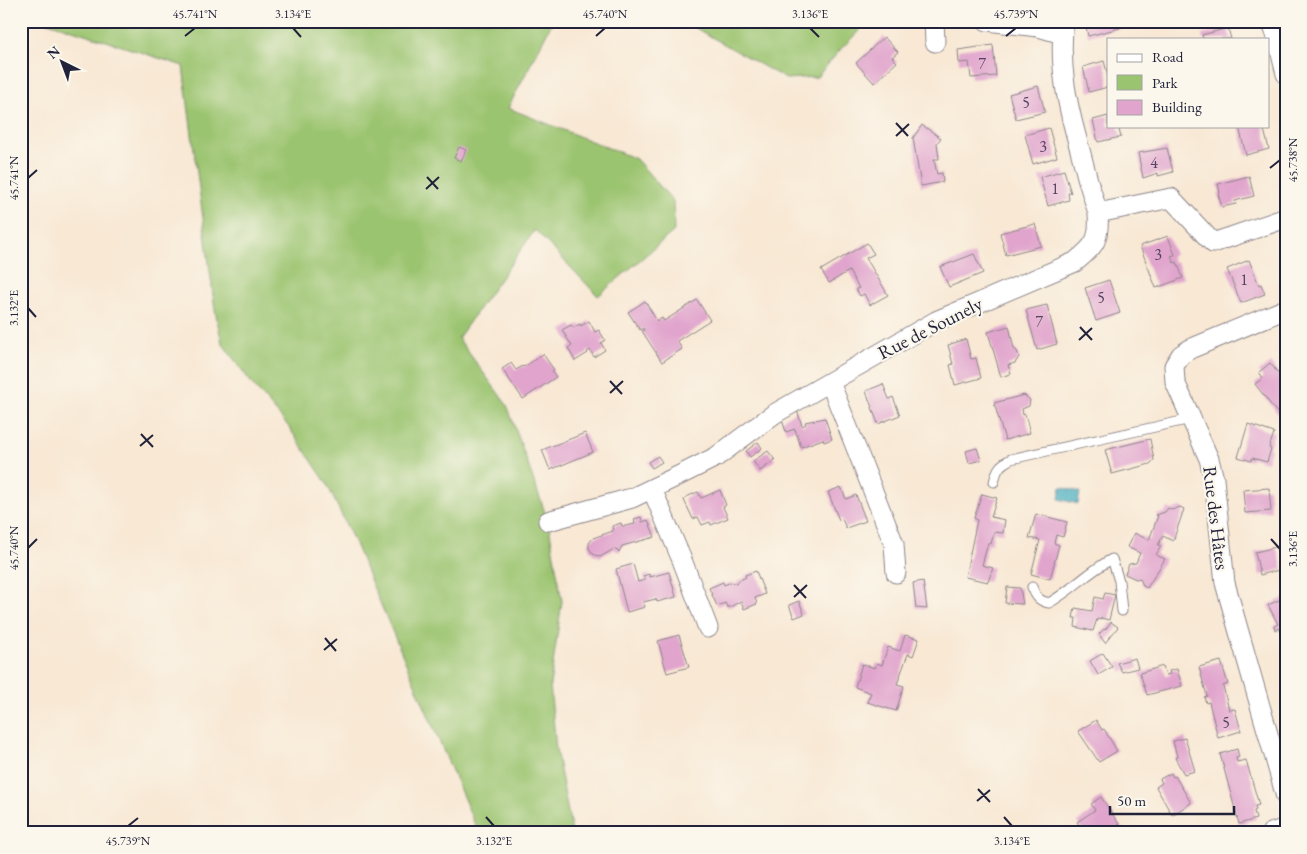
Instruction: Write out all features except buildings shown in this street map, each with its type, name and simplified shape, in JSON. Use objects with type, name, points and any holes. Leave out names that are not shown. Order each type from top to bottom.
[{"type":"street","points":[[934,21],[935,42]]},
{"type":"street","points":[[987,21],[1063,28],[1067,101],[1098,213],[1171,198],[1213,242],[1286,218]]},
{"type":"street","points":[[1271,21],[1286,74]]},
{"type":"street","name":"Rue de Sounely","points":[[548,521],[632,498],[652,489],[716,457],[774,414],[936,321],[1074,262],[1090,250],[1099,232],[1098,213]]},
{"type":"street","name":"Rue des Hâtes","points":[[1286,310],[1181,355],[1174,366],[1175,382],[1210,459],[1214,479],[1225,583],[1286,796]]},
{"type":"street","points":[[830,382],[894,544],[896,573]]},
{"type":"street","points":[[652,489],[708,628]]},
{"type":"street","points":[[1271,833],[1286,828]]},
{"type":"lane","points":[[994,482],[997,469],[1001,464],[1011,459],[1191,419]]},
{"type":"lane","points":[[1032,587],[1035,595],[1041,601],[1049,603],[1062,596],[1096,567],[1112,558],[1119,582],[1122,611]]},
{"type":"green space","points":[[45,21],[553,21],[508,108],[636,159],[673,201],[674,231],[598,296],[535,230],[458,338],[507,405],[548,521],[562,601],[550,685],[556,749],[572,833],[483,833],[476,827],[352,537],[326,482],[288,426],[253,385],[222,343],[215,310],[183,66]]},
{"type":"green space","points":[[683,21],[869,21],[840,50],[817,77],[786,79]]},
{"type":"water","points":[[1061,487],[1080,492],[1078,504],[1059,499]]}]
